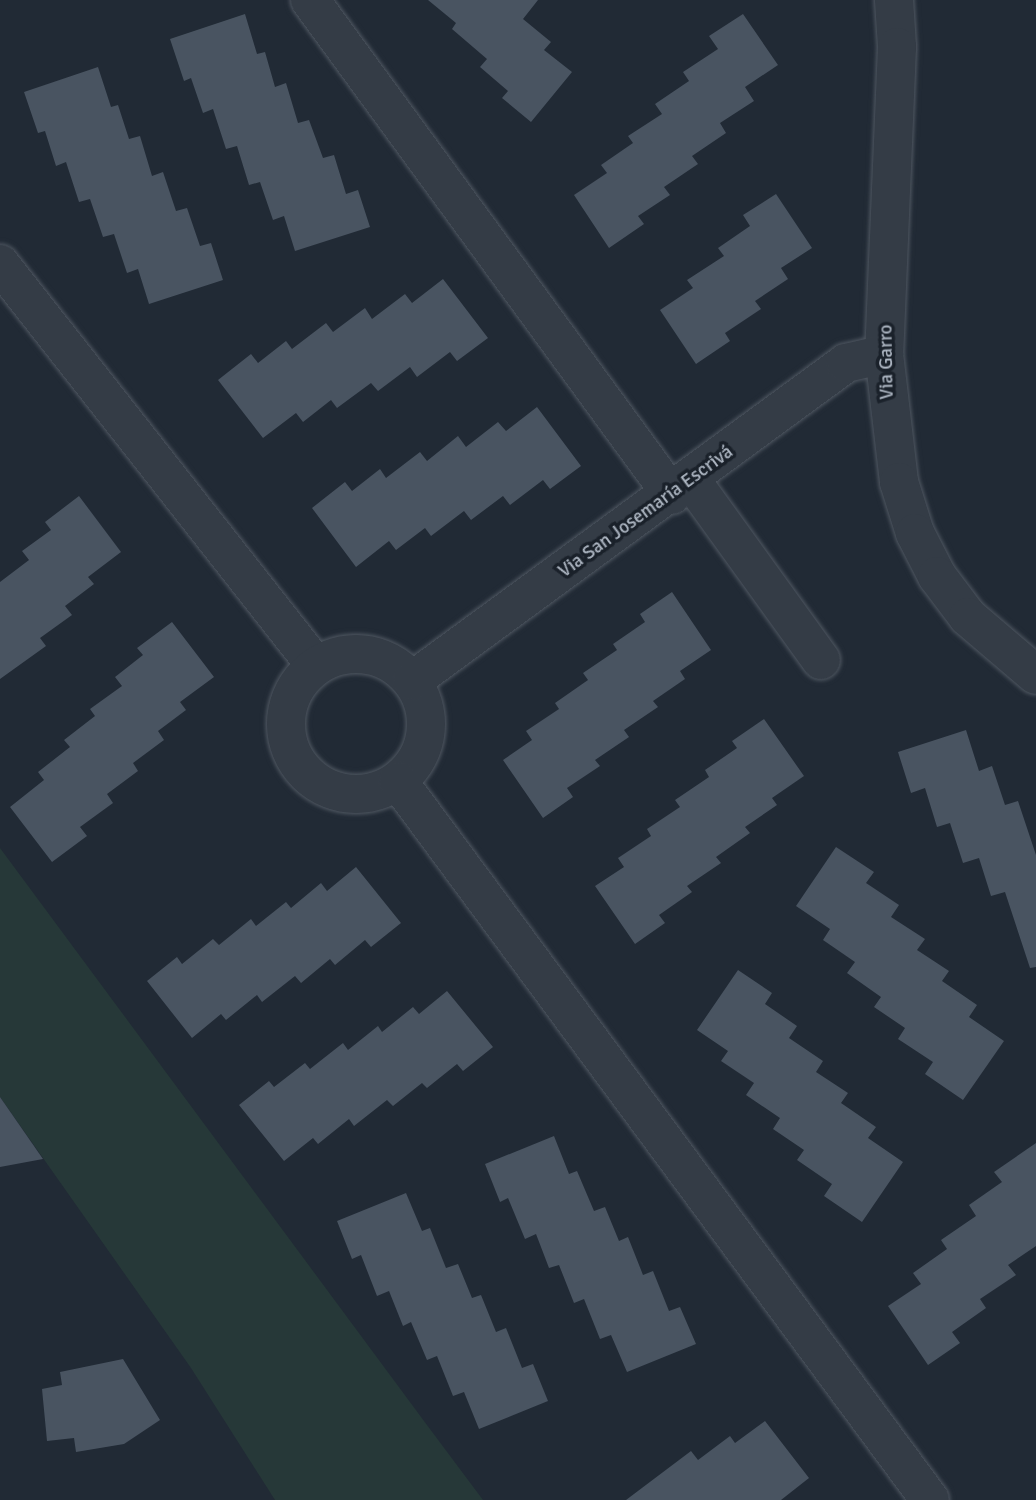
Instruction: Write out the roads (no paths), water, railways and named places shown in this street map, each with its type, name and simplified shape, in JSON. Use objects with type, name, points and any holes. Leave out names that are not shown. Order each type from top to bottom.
[{"type":"street","points":[[310,0],[681,487],[821,660]]},
{"type":"street","name":"Via Garro","points":[[894,0],[897,47],[884,355],[890,436],[915,533],[937,576],[968,617],[1036,675]]},
{"type":"street","points":[[0,264],[316,666]]},
{"type":"street","name":"Via San Josemaría Escrivá","points":[[412,681],[681,487],[846,363],[884,355]]},
{"type":"street","points":[[349,654],[367,654],[384,659],[412,681],[425,706],[426,734],[417,761],[398,781],[384,789],[352,795],[321,786],[298,765],[286,736],[288,704],[299,683],[316,666],[349,654]]},
{"type":"street","points":[[398,781],[930,1500]]}]
